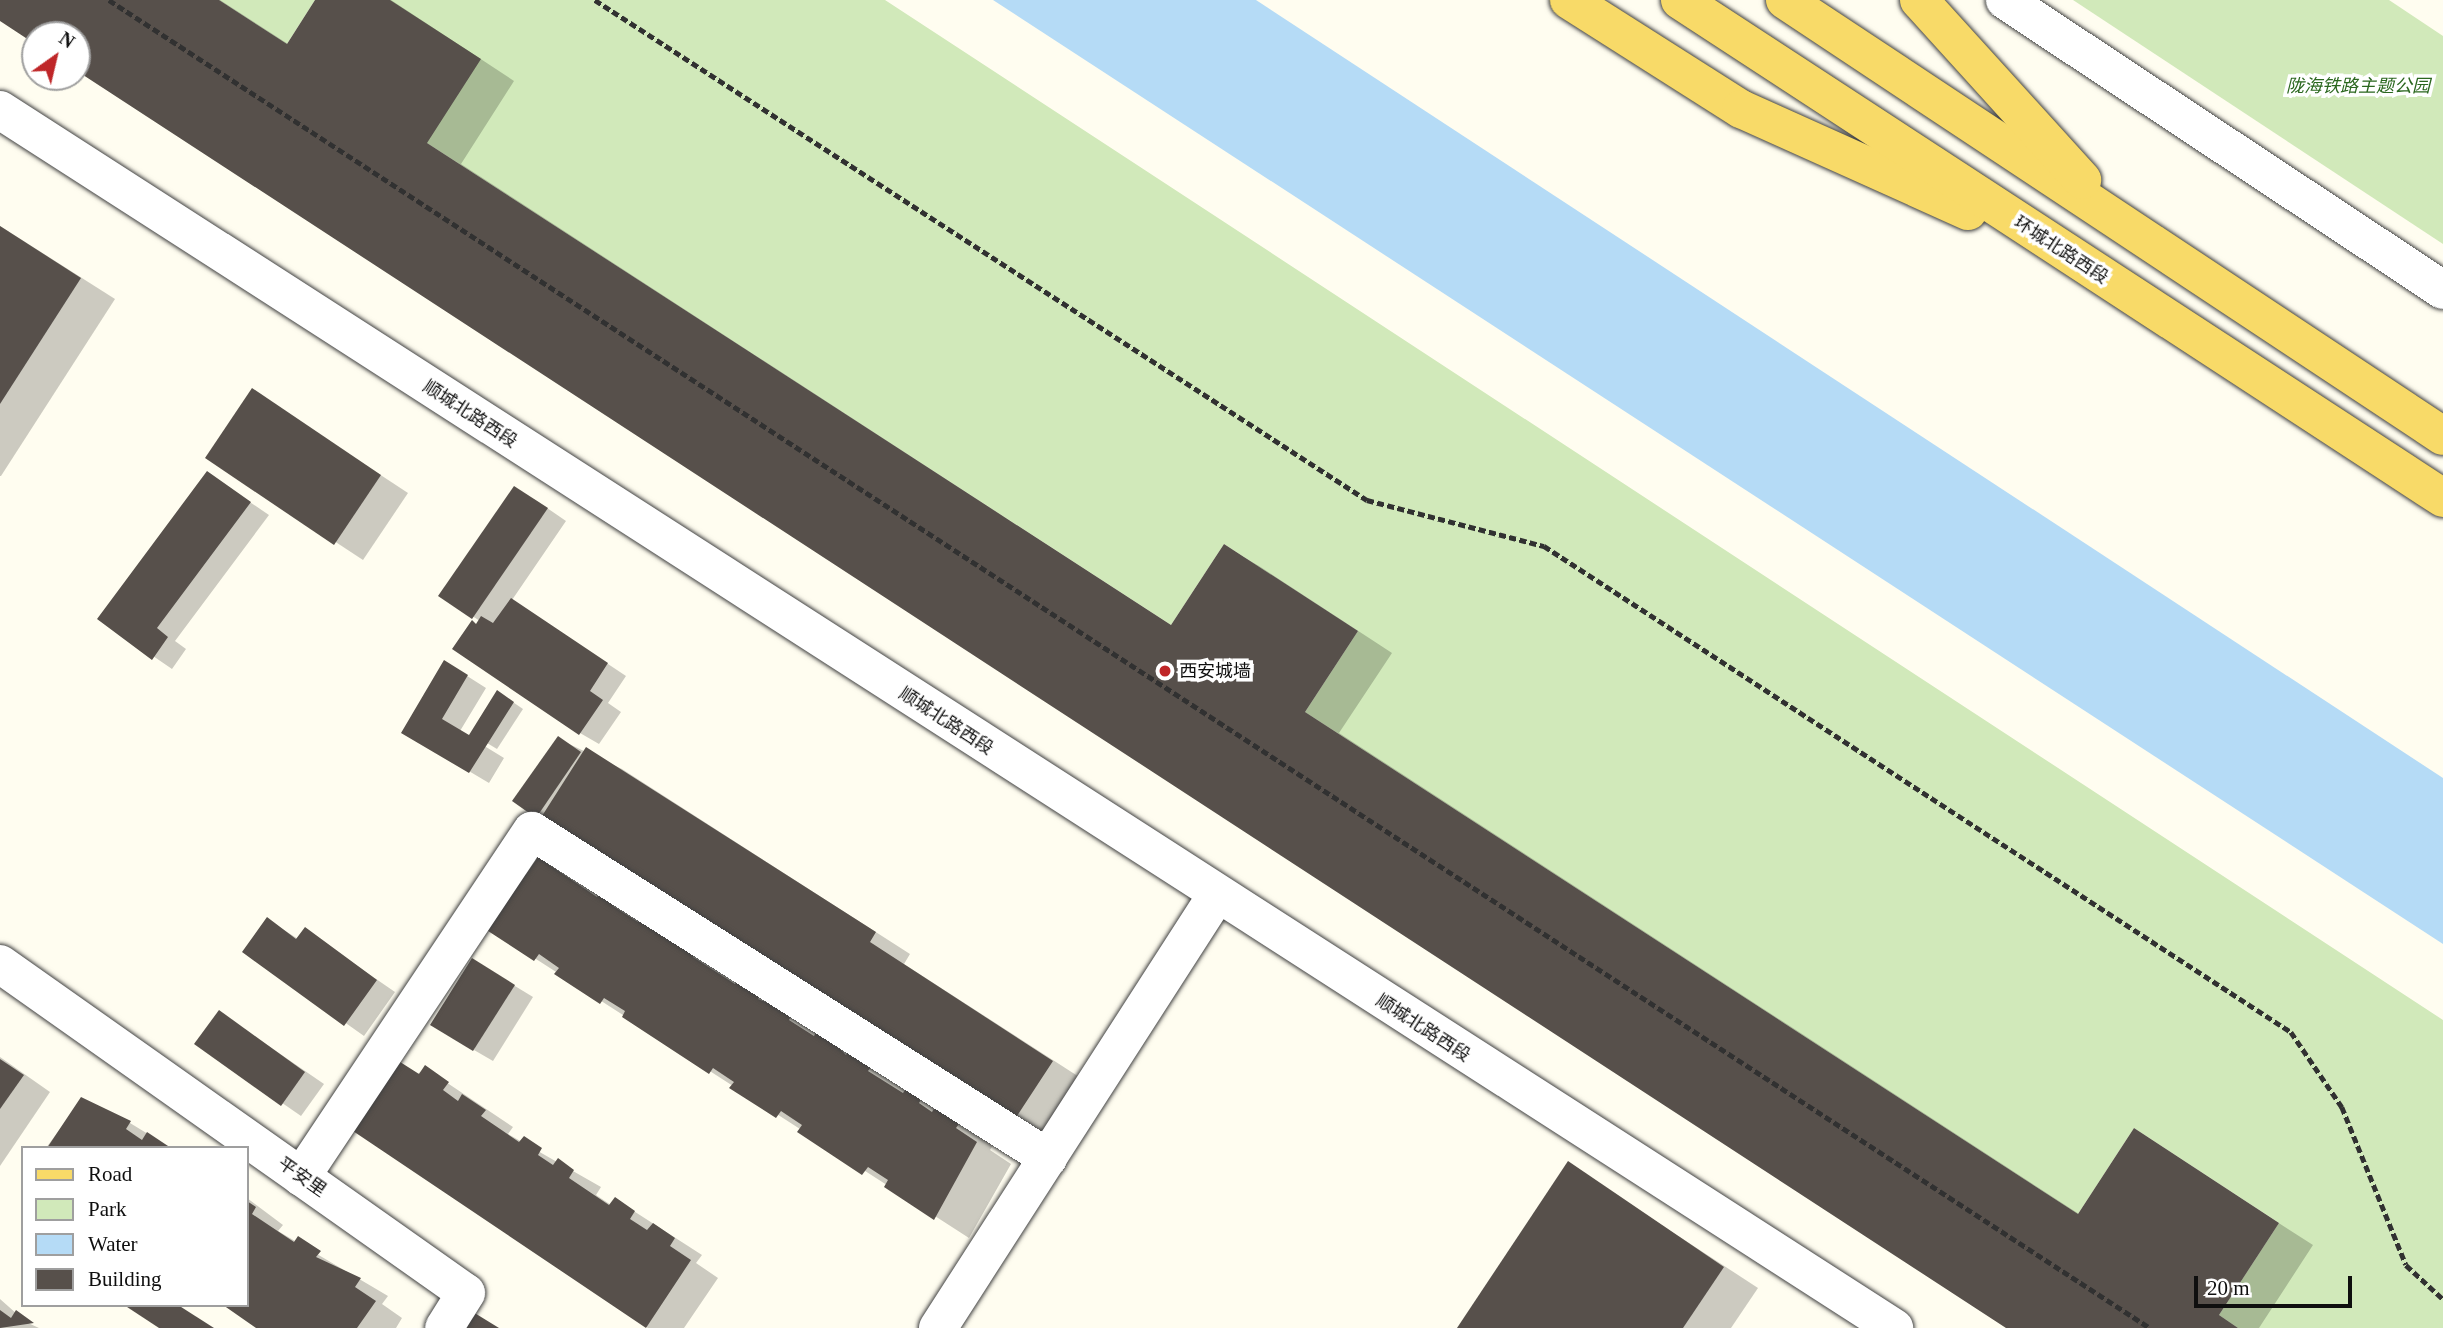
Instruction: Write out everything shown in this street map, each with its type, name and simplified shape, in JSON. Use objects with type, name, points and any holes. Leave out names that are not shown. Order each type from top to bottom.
[{"type":"main road","points":[[1569,0],[1741,109],[2076,260]]},
{"type":"main road","name":"环城北路西段","points":[[1680,0],[2443,498]]},
{"type":"main road","points":[[1785,0],[2131,232],[2443,436]]},
{"type":"main road","points":[[1919,0],[2131,232]]},
{"type":"street","points":[[2005,0],[2443,290]]},
{"type":"street","name":"顺城北路西段","points":[[0,110],[1216,896],[1894,1328]]},
{"type":"street","points":[[301,1177],[532,831],[1048,1158]]},
{"type":"street","points":[[938,1328],[1216,896]]},
{"type":"street","name":"平安里","points":[[0,964],[466,1293],[444,1328]]},
{"type":"path","points":[[109,0],[2150,1328]]},
{"type":"path","points":[[595,0],[1367,500],[1544,546],[2291,1032],[2342,1107],[2406,1265],[2443,1299]]},
{"type":"green space","points":[[219,0],[315,0],[287,44]]},
{"type":"green space","points":[[390,0],[885,0],[2443,1020],[2443,1328],[2238,1328],[2219,1315],[2279,1223],[2134,1128],[2078,1214],[1305,712],[1358,631],[1224,544],[1171,625],[427,143]]},
{"type":"green space","name":"陇海铁路主题公园","points":[[2073,0],[2389,0],[2443,36],[2443,244]]},
{"type":"water","points":[[993,0],[1256,0],[2443,778],[2443,944]]},
{"type":"building","name":"西安城墙","points":[[0,0],[219,0],[287,44],[315,0],[390,0],[481,59],[427,143],[1171,625],[1224,544],[1358,631],[1305,712],[2078,1214],[2134,1128],[2279,1223],[2219,1315],[2238,1328],[2006,1328],[91,80],[91,21],[21,21],[21,35],[0,21]]},
{"type":"building","points":[[0,226],[81,278],[0,404]]},
{"type":"building","points":[[252,388],[381,475],[334,545],[205,458]]},
{"type":"building","points":[[207,471],[251,502],[157,628],[168,637],[152,660],[97,619]]},
{"type":"building","points":[[514,486],[548,508],[472,619],[438,596]]},
{"type":"building","points":[[511,598],[608,663],[590,691],[603,700],[579,735],[452,649],[472,620],[476,624],[481,616],[493,623]]},
{"type":"building","points":[[444,660],[468,675],[442,719],[469,735],[497,690],[514,702],[469,773],[401,733]]},
{"type":"building","points":[[558,736],[581,752],[536,818],[512,801]]},
{"type":"building","points":[[586,747],[876,932],[870,942],[1053,1061],[1015,1119],[542,816]]},
{"type":"building","points":[[538,857],[597,897],[602,889],[617,900],[613,906],[638,922],[643,914],[653,930],[697,949],[693,957],[735,984],[740,977],[762,992],[758,999],[793,1013],[789,1020],[814,1036],[819,1027],[846,1055],[851,1047],[874,1063],[868,1071],[903,1093],[908,1086],[923,1096],[919,1103],[932,1112],[937,1104],[961,1121],[956,1128],[977,1142],[934,1220],[884,1187],[888,1180],[868,1167],[862,1175],[797,1132],[802,1125],[781,1111],[776,1118],[729,1088],[734,1082],[713,1068],[709,1074],[622,1017],[625,1011],[604,998],[600,1004],[554,974],[559,968],[539,954],[534,961],[485,929],[520,870],[526,874]]},
{"type":"building","points":[[267,917],[296,939],[305,927],[377,980],[344,1026],[242,952]]},
{"type":"building","points":[[472,958],[515,985],[473,1051],[430,1025]]},
{"type":"building","points":[[219,1010],[305,1072],[281,1106],[194,1044]]},
{"type":"building","points":[[0,1059],[24,1075],[0,1109]]},
{"type":"building","points":[[397,1060],[419,1074],[425,1065],[449,1082],[443,1090],[458,1101],[462,1094],[486,1110],[481,1116],[519,1142],[524,1136],[542,1148],[538,1155],[553,1165],[558,1158],[574,1170],[569,1178],[609,1205],[615,1197],[635,1211],[630,1219],[647,1230],[653,1223],[675,1238],[670,1246],[691,1260],[646,1328],[350,1129]]},
{"type":"building","points":[[81,1097],[131,1121],[126,1129],[142,1140],[147,1132],[168,1146],[48,1146]]},
{"type":"building","points":[[1568,1161],[1724,1267],[1683,1328],[1457,1328]]},
{"type":"building","points":[[248,1202],[256,1207],[252,1214],[294,1242],[298,1236],[321,1251],[316,1257],[361,1278],[355,1287],[376,1301],[357,1328],[256,1328],[226,1307],[248,1307]]},
{"type":"building","points":[[460,1304],[499,1328],[445,1328]]},
{"type":"building","points":[[127,1307],[181,1307],[214,1328],[159,1328]]},
{"type":"building","points":[[0,1310],[11,1318],[16,1310],[34,1323],[0,1328]]},
{"type":"place","name":"西安城墙","points":[[1165,671]]}]
